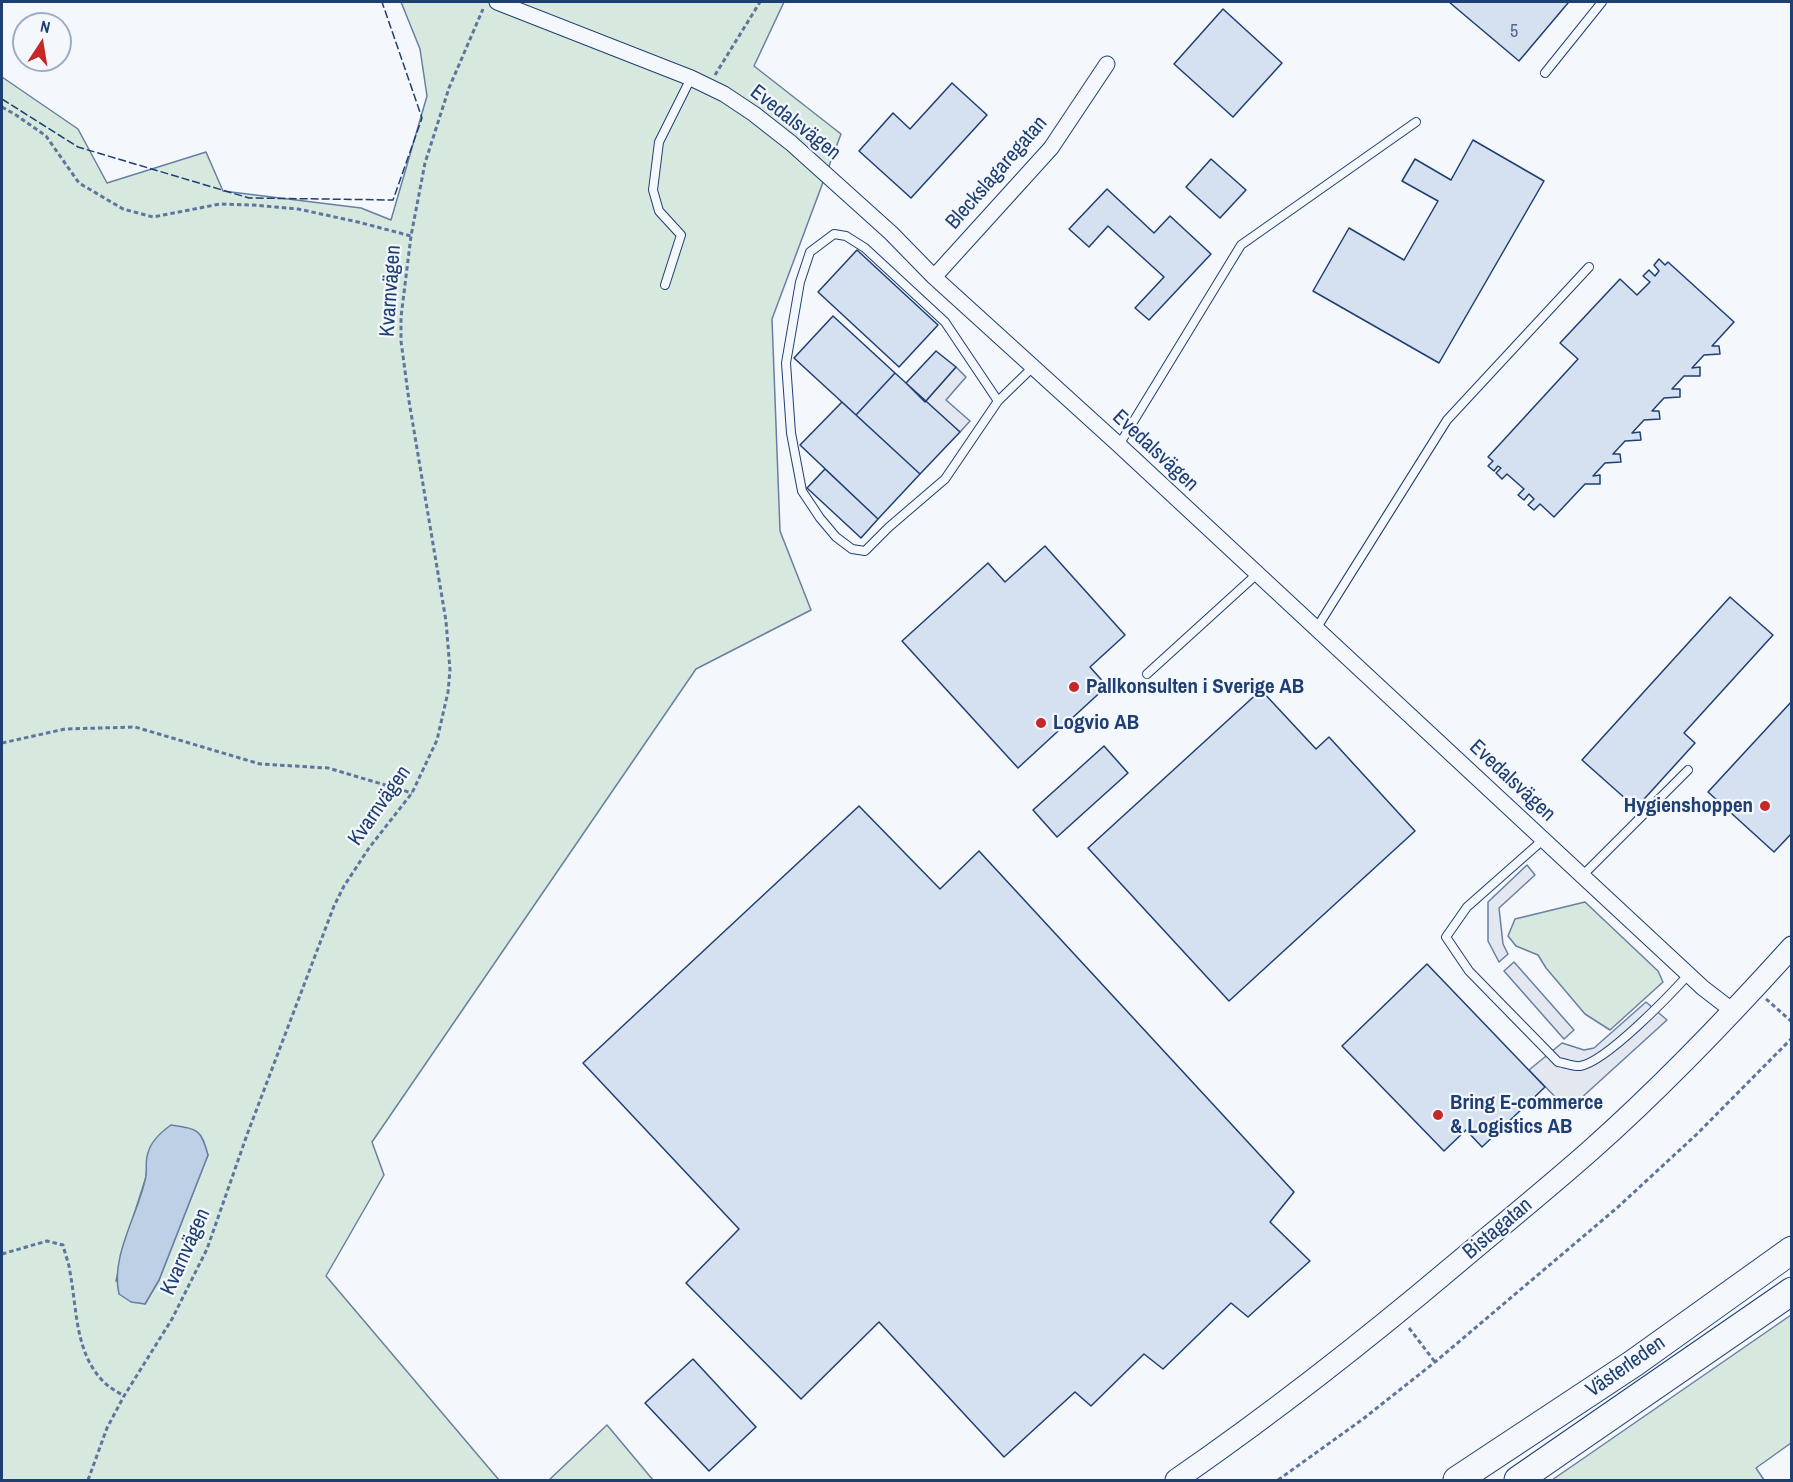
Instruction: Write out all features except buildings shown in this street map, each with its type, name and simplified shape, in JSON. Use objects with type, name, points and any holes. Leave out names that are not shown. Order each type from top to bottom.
[{"type":"highway","name":"Västerleden","points":[[1457,1480],[1634,1363],[1791,1250]]},
{"type":"highway","name":"Västerleden","points":[[1518,1480],[1791,1291]]},
{"type":"street","name":"Evedalsvägen","points":[[497,2],[691,78],[754,114],[791,143],[891,232],[934,277],[1119,445],[1703,988],[1734,1011]]},
{"type":"street","name":"Bleckslagaregatan","points":[[934,277],[1051,148],[1107,64]]},
{"type":"street","name":"Bistagatan","points":[[1176,1480],[1311,1382],[1514,1217],[1592,1149],[1669,1076],[1734,1011],[1791,947]]},
{"type":"lane","points":[[1545,73],[1602,2]]},
{"type":"lane","points":[[665,285],[681,235],[659,211],[653,190],[659,142],[691,78]]},
{"type":"lane","points":[[1119,445],[1241,245],[1416,122]]},
{"type":"lane","points":[[998,401],[945,322],[865,249],[846,236],[834,234],[810,252],[800,282],[786,363],[791,433],[802,490],[820,518],[837,537],[852,549],[865,551],[945,479],[998,401],[1033,368]]},
{"type":"lane","points":[[1316,629],[1448,420],[1589,267]]},
{"type":"lane","points":[[1147,674],[1257,574]]},
{"type":"lane","points":[[1582,876],[1688,770]]},
{"type":"lane","points":[[1544,839],[1467,908],[1446,937],[1468,971],[1558,1062],[1578,1066],[1592,1062],[1665,1000],[1689,974]]},
{"type":"path","name":"Kvarnvägen","points":[[88,1480],[107,1428],[172,1319],[207,1249],[248,1132],[334,906],[369,848],[412,793],[437,740],[448,692],[450,670],[440,574],[415,439],[401,341],[403,290],[425,163],[449,88],[486,2]]},
{"type":"path","points":[[708,87],[760,2]]},
{"type":"path","points":[[2,107],[46,136],[80,183],[123,209],[153,217],[220,204],[298,209],[411,236]]},
{"type":"path","points":[[2,743],[65,729],[135,727],[260,764],[328,768],[412,793]]},
{"type":"path","points":[[1755,988],[1791,1022]]},
{"type":"path","points":[[1278,1480],[1363,1419],[1435,1362],[1618,1207],[1698,1134],[1791,1038]]},
{"type":"path","points":[[2,1254],[47,1241],[63,1245],[70,1271],[79,1333],[85,1351],[100,1378],[124,1396]]},
{"type":"path","points":[[1397,1313],[1435,1362]]},
{"type":"shaded area","points":[[401,2],[784,2],[754,66],[841,134],[772,319],[780,531],[811,610],[696,669],[372,1142],[384,1175],[326,1276],[499,1480],[2,1480],[2,77],[78,129],[107,183],[206,152],[223,191],[361,208],[391,220],[427,96],[420,49]],"holes":[[[148,1153],[208,1155],[159,1280],[145,1304],[116,1281],[125,1243],[146,1177]]]},
{"type":"shaded area","points":[[956,367],[966,377],[946,400],[970,421],[960,432],[925,402]]},
{"type":"shaded area","points":[[1527,865],[1535,875],[1499,908],[1503,944],[1508,954],[1499,962],[1488,941],[1488,902]]},
{"type":"shaded area","points":[[1585,902],[1658,971],[1663,982],[1610,1030],[1585,1014],[1546,968],[1538,955],[1516,946],[1508,936],[1515,919]]},
{"type":"shaded area","points":[[1514,962],[1574,1030],[1564,1039],[1504,971]]},
{"type":"shaded area","points":[[1646,1002],[1667,1020],[1568,1110],[1529,1070],[1562,1043],[1584,1050],[1594,1048]]},
{"type":"shaded area","points":[[1791,1315],[1791,1443],[1756,1468],[1764,1480],[1552,1480]]},
{"type":"shaded area","points":[[607,1425],[653,1480],[549,1480]]},
{"type":"water","points":[[171,1125],[193,1129],[197,1132],[203,1140],[208,1155],[159,1280],[145,1304],[131,1302],[119,1294],[118,1265],[146,1176],[149,1149],[157,1137]]},
{"type":"fence","points":[[2,99],[78,147],[249,198],[393,200],[422,118],[382,2]]},
{"type":"place","name":"Pallkonsulten i Sverige AB","points":[[1074,687]]},
{"type":"place","name":"Logvio AB","points":[[1041,723]]},
{"type":"place","name":"Hygienshoppen","points":[[1765,806]]},
{"type":"place","name":"Bring E-commerce & Logistics AB","points":[[1438,1115]]}]
